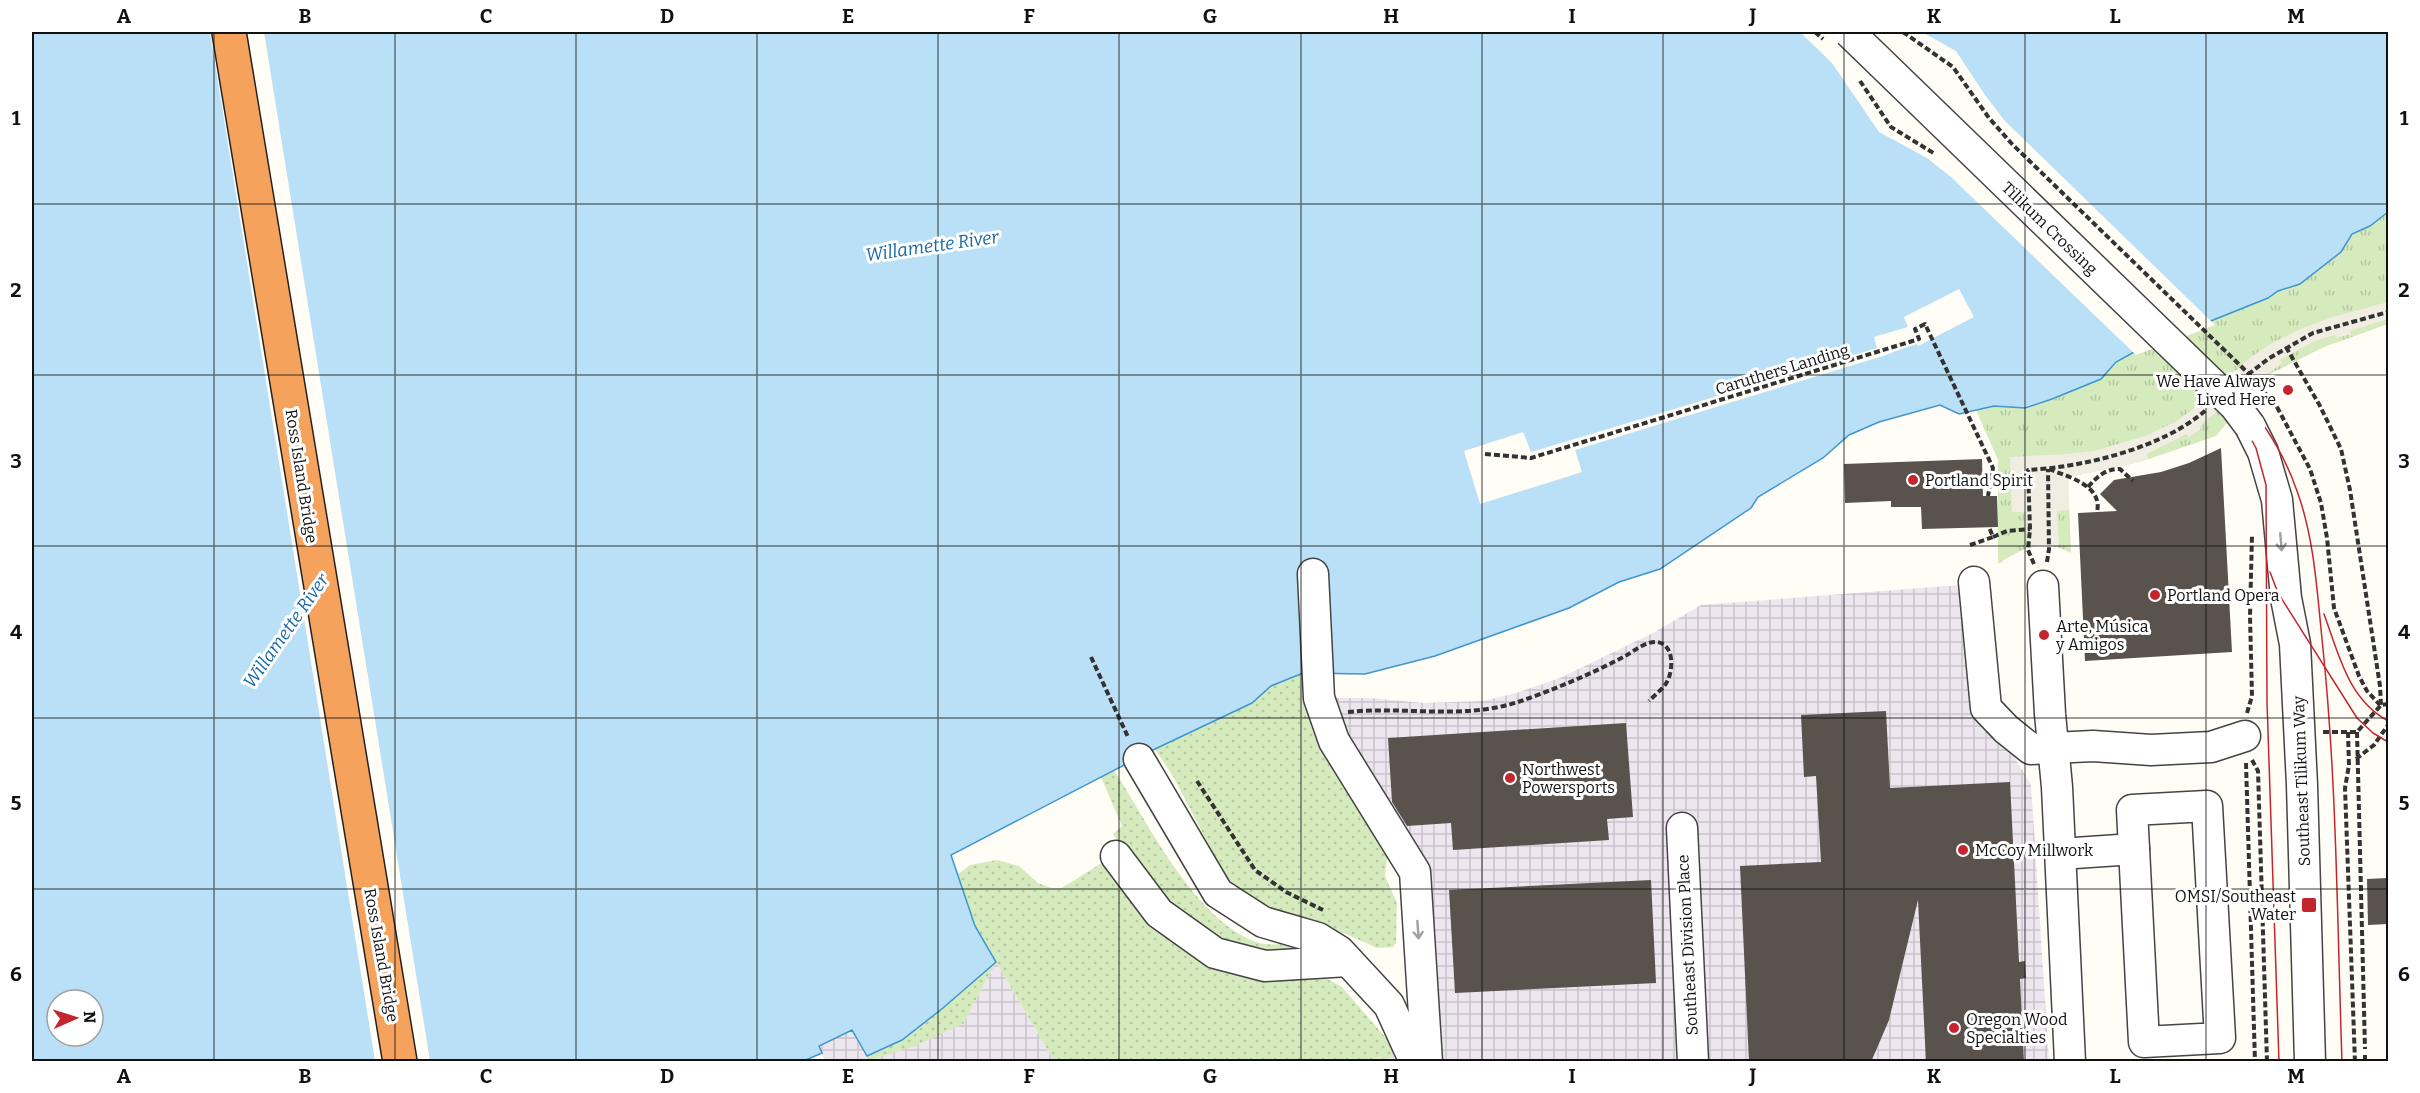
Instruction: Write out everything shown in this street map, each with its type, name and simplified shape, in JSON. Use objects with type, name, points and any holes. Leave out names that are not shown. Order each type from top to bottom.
[{"type":"highway","name":"Ross Island Bridge","points":[[229,32],[400,1062]]},
{"type":"street","name":"Tilikum Crossing","points":[[1849,32],[2235,406],[2261,418]]},
{"type":"street","name":"Tilikum Crossing","points":[[1862,32],[2261,418]]},
{"type":"street","name":"Southeast Tilikum Way","points":[[2261,418],[2263,453],[2277,501],[2286,598],[2295,644],[2302,785],[2310,1062]]},
{"type":"street","points":[[1313,574],[1319,698],[1326,721],[1334,741],[1414,872],[1415,1056]]},
{"type":"street","points":[[1974,582],[1986,708],[2006,729],[2031,749],[2093,746],[2151,750],[2211,747],[2245,736]]},
{"type":"street","points":[[2043,586],[2060,848],[2070,1062]]},
{"type":"street","points":[[1139,759],[1218,893],[1263,922],[1318,938],[1339,951],[1389,1005],[1415,1056]]},
{"type":"street","points":[[2207,806],[2220,1038],[2144,1042],[2133,842],[2132,810],[2207,806]]},
{"type":"street","name":"Southeast Division Place","points":[[1682,828],[1693,1062]]},
{"type":"street","points":[[2060,848],[2133,842]]},
{"type":"street","points":[[1116,856],[1159,913],[1215,953],[1265,966],[1348,961]]},
{"type":"path","name":"Tilikum Crossing","points":[[1903,32],[1953,67],[2006,138],[2248,374],[2261,418]]},
{"type":"path","name":"Caruthers Landing","points":[[1485,454],[1531,458],[1919,339],[1915,329],[1925,324],[1993,468],[1989,496]]},
{"type":"path","points":[[2286,347],[2332,428],[2347,471],[2381,705]]},
{"type":"path","points":[[2261,418],[2310,469],[2321,503],[2334,608],[2359,676],[2367,691],[2381,705]]},
{"type":"path","points":[[2043,586],[2049,549],[2048,469]]},
{"type":"path","points":[[2043,586],[2028,550],[2030,529],[2028,470],[2048,469],[2088,487],[2099,504],[2097,512]]},
{"type":"path","points":[[2088,487],[2101,474],[2117,469],[2123,471],[2133,481]]},
{"type":"path","points":[[1989,527],[1993,537]]},
{"type":"path","points":[[1970,545],[2007,531],[2030,529]]},
{"type":"path","points":[[2252,531],[2250,616],[2252,696],[2245,724],[2245,736],[2255,1062]]},
{"type":"path","points":[[1326,721],[1347,712],[1365,710],[1423,712],[1489,708],[1516,702],[1619,659],[1649,643],[1656,642],[1664,645],[1670,652],[1670,675],[1666,684],[1649,701]]},
{"type":"path","points":[[1091,657],[1139,759]]},
{"type":"path","points":[[2365,1049],[2357,732],[2381,705],[2388,704]]},
{"type":"path","points":[[2356,759],[2374,745],[2388,728]]},
{"type":"path","points":[[2348,732],[2349,765],[2345,789],[2355,1062]]},
{"type":"path","points":[[2258,778],[2267,1062]]},
{"type":"path","points":[[1197,782],[1255,870],[1286,892],[1326,912]]},
{"type":"path","points":[[2365,1054],[2366,1062]]},
{"type":"shaded area","points":[[2388,302],[2388,319],[2350,331],[2351,334],[2336,338],[2335,335],[2315,341],[2280,360],[2282,363],[2205,421],[2200,426],[2201,429],[2189,437],[2186,434],[2147,454],[2148,459],[2140,462],[2068,477],[2069,510],[2057,511],[2059,546],[2043,545],[2027,548],[2026,512],[2012,512],[2010,457],[2094,451],[2145,436],[2175,422],[2192,410],[2251,357],[2274,342],[2333,317]]},
{"type":"shaded area","points":[[1960,585],[1971,684],[2031,785],[2049,1061],[1317,1061],[1392,1058],[1392,1045],[1417,1044],[1406,881],[1304,707],[1314,698],[1370,698],[1424,703],[1483,701],[1560,678],[1653,633],[1701,605]]},
{"type":"shaded area","points":[[996,962],[1054,1061],[825,1061],[819,1046],[927,995],[963,1024]]},
{"type":"green space","points":[[2388,212],[2388,324],[2324,347],[2268,375],[2216,436],[2140,462],[2068,477],[2071,553],[2051,546],[2033,546],[1998,564],[1998,460],[1976,410],[1994,406],[2025,408],[2052,399],[2101,379],[2116,362],[2136,351],[2268,298],[2278,291],[2300,284],[2341,252],[2352,234],[2371,226]]},
{"type":"green space","points":[[1303,673],[1304,707],[1388,849],[1385,876],[1397,903],[1396,943],[1393,947],[1377,948],[1313,922],[1271,913],[1228,882],[1174,778],[1155,749],[1252,703],[1271,686]]},
{"type":"green space","points":[[1114,770],[1175,868],[1213,913],[1234,930],[1256,942],[1297,946],[1297,951],[1280,957],[1218,944],[1159,903],[1113,834],[1122,826],[1101,777]]},
{"type":"green space","points":[[997,860],[1019,866],[1038,883],[1052,888],[1062,888],[1105,861],[1149,916],[1311,976],[1328,979],[1342,987],[1392,1045],[1393,1058],[1317,1062],[1054,1061],[975,926],[957,875],[970,865]]},
{"type":"green space","points":[[996,962],[963,1024],[915,1046],[868,1061],[867,1056],[902,1040]]},
{"type":"water","name":"Willamette River","points":[[32,32],[2388,32],[2388,212],[2370,226],[2352,234],[2341,252],[2300,284],[2278,291],[2268,298],[2136,351],[2116,362],[2101,379],[2052,399],[2025,408],[1994,406],[1959,414],[1940,405],[1879,422],[1849,435],[1823,458],[1758,497],[1751,508],[1660,569],[1619,582],[1569,608],[1435,656],[1365,674],[1303,673],[1271,686],[1252,703],[1155,749],[951,855],[975,926],[996,962],[902,1040],[867,1056],[852,1030],[819,1046],[822,1053],[801,1062],[32,1061]]},
{"type":"pier","points":[[210,32],[264,32],[430,1061],[375,1061]]},
{"type":"pier","points":[[1800,32],[1922,32],[1956,51],[2005,121],[2215,325],[2136,355],[1951,177],[1927,158],[1879,132],[1832,63]]},
{"type":"pier","points":[[1959,289],[1974,317],[1918,346],[1917,344],[1907,347],[1575,450],[1582,472],[1480,504],[1464,451],[1523,432],[1531,452],[1877,348],[1874,337],[1908,327],[1904,317]]},
{"type":"building","name":"Portland Opera","points":[[2221,448],[2232,652],[2085,661],[2078,513],[2117,511],[2100,494],[2114,480],[2161,472],[2189,463]]},
{"type":"building","name":"Portland Spirit","points":[[1982,459],[1983,496],[1997,496],[1998,527],[1922,529],[1921,507],[1891,507],[1891,501],[1845,503],[1844,464]]},
{"type":"building","points":[[1886,711],[1890,788],[2010,782],[2019,962],[2025,961],[2026,978],[2020,979],[2024,1062],[1926,1062],[1918,900],[1889,1020],[1871,1062],[1749,1062],[1740,866],[1821,862],[1816,776],[1804,777],[1801,715]]},
{"type":"building","name":"Northwest Powersports","points":[[1626,723],[1633,817],[1607,819],[1609,840],[1453,850],[1451,823],[1407,826],[1392,802],[1388,738]]},
{"type":"building","points":[[2388,878],[2388,924],[2368,925],[2367,879]]},
{"type":"building","points":[[1651,880],[1656,983],[1455,993],[1449,890]]},
{"type":"tram line","points":[[1844,32],[2222,399],[2240,419],[2256,448],[2266,485],[2267,702],[2279,1062]]},
{"type":"tram line","points":[[1868,32],[2231,384],[2252,408],[2285,461],[2297,491],[2307,527],[2314,564],[2322,639],[2334,797],[2342,1062]]},
{"type":"tram line","points":[[2270,572],[2278,593],[2357,718],[2373,733],[2388,742]]},
{"type":"tram line","points":[[2324,614],[2340,660],[2354,688],[2374,712],[2388,721]]},
{"type":"place","name":"We Have Always Lived Here","points":[[2288,390]]},
{"type":"place","name":"Portland Spirit","points":[[1913,480]]},
{"type":"place","name":"Portland Opera","points":[[2155,595]]},
{"type":"place","name":"Arte, Música y Amigos","points":[[2044,635]]},
{"type":"place","name":"Northwest Powersports","points":[[1510,778]]},
{"type":"place","name":"McCoy Millwork","points":[[1963,850]]},
{"type":"place","name":"OMSI/Southeast Water","points":[[2309,905]]},
{"type":"place","name":"Oregon Wood Specialties","points":[[1954,1028]]}]
